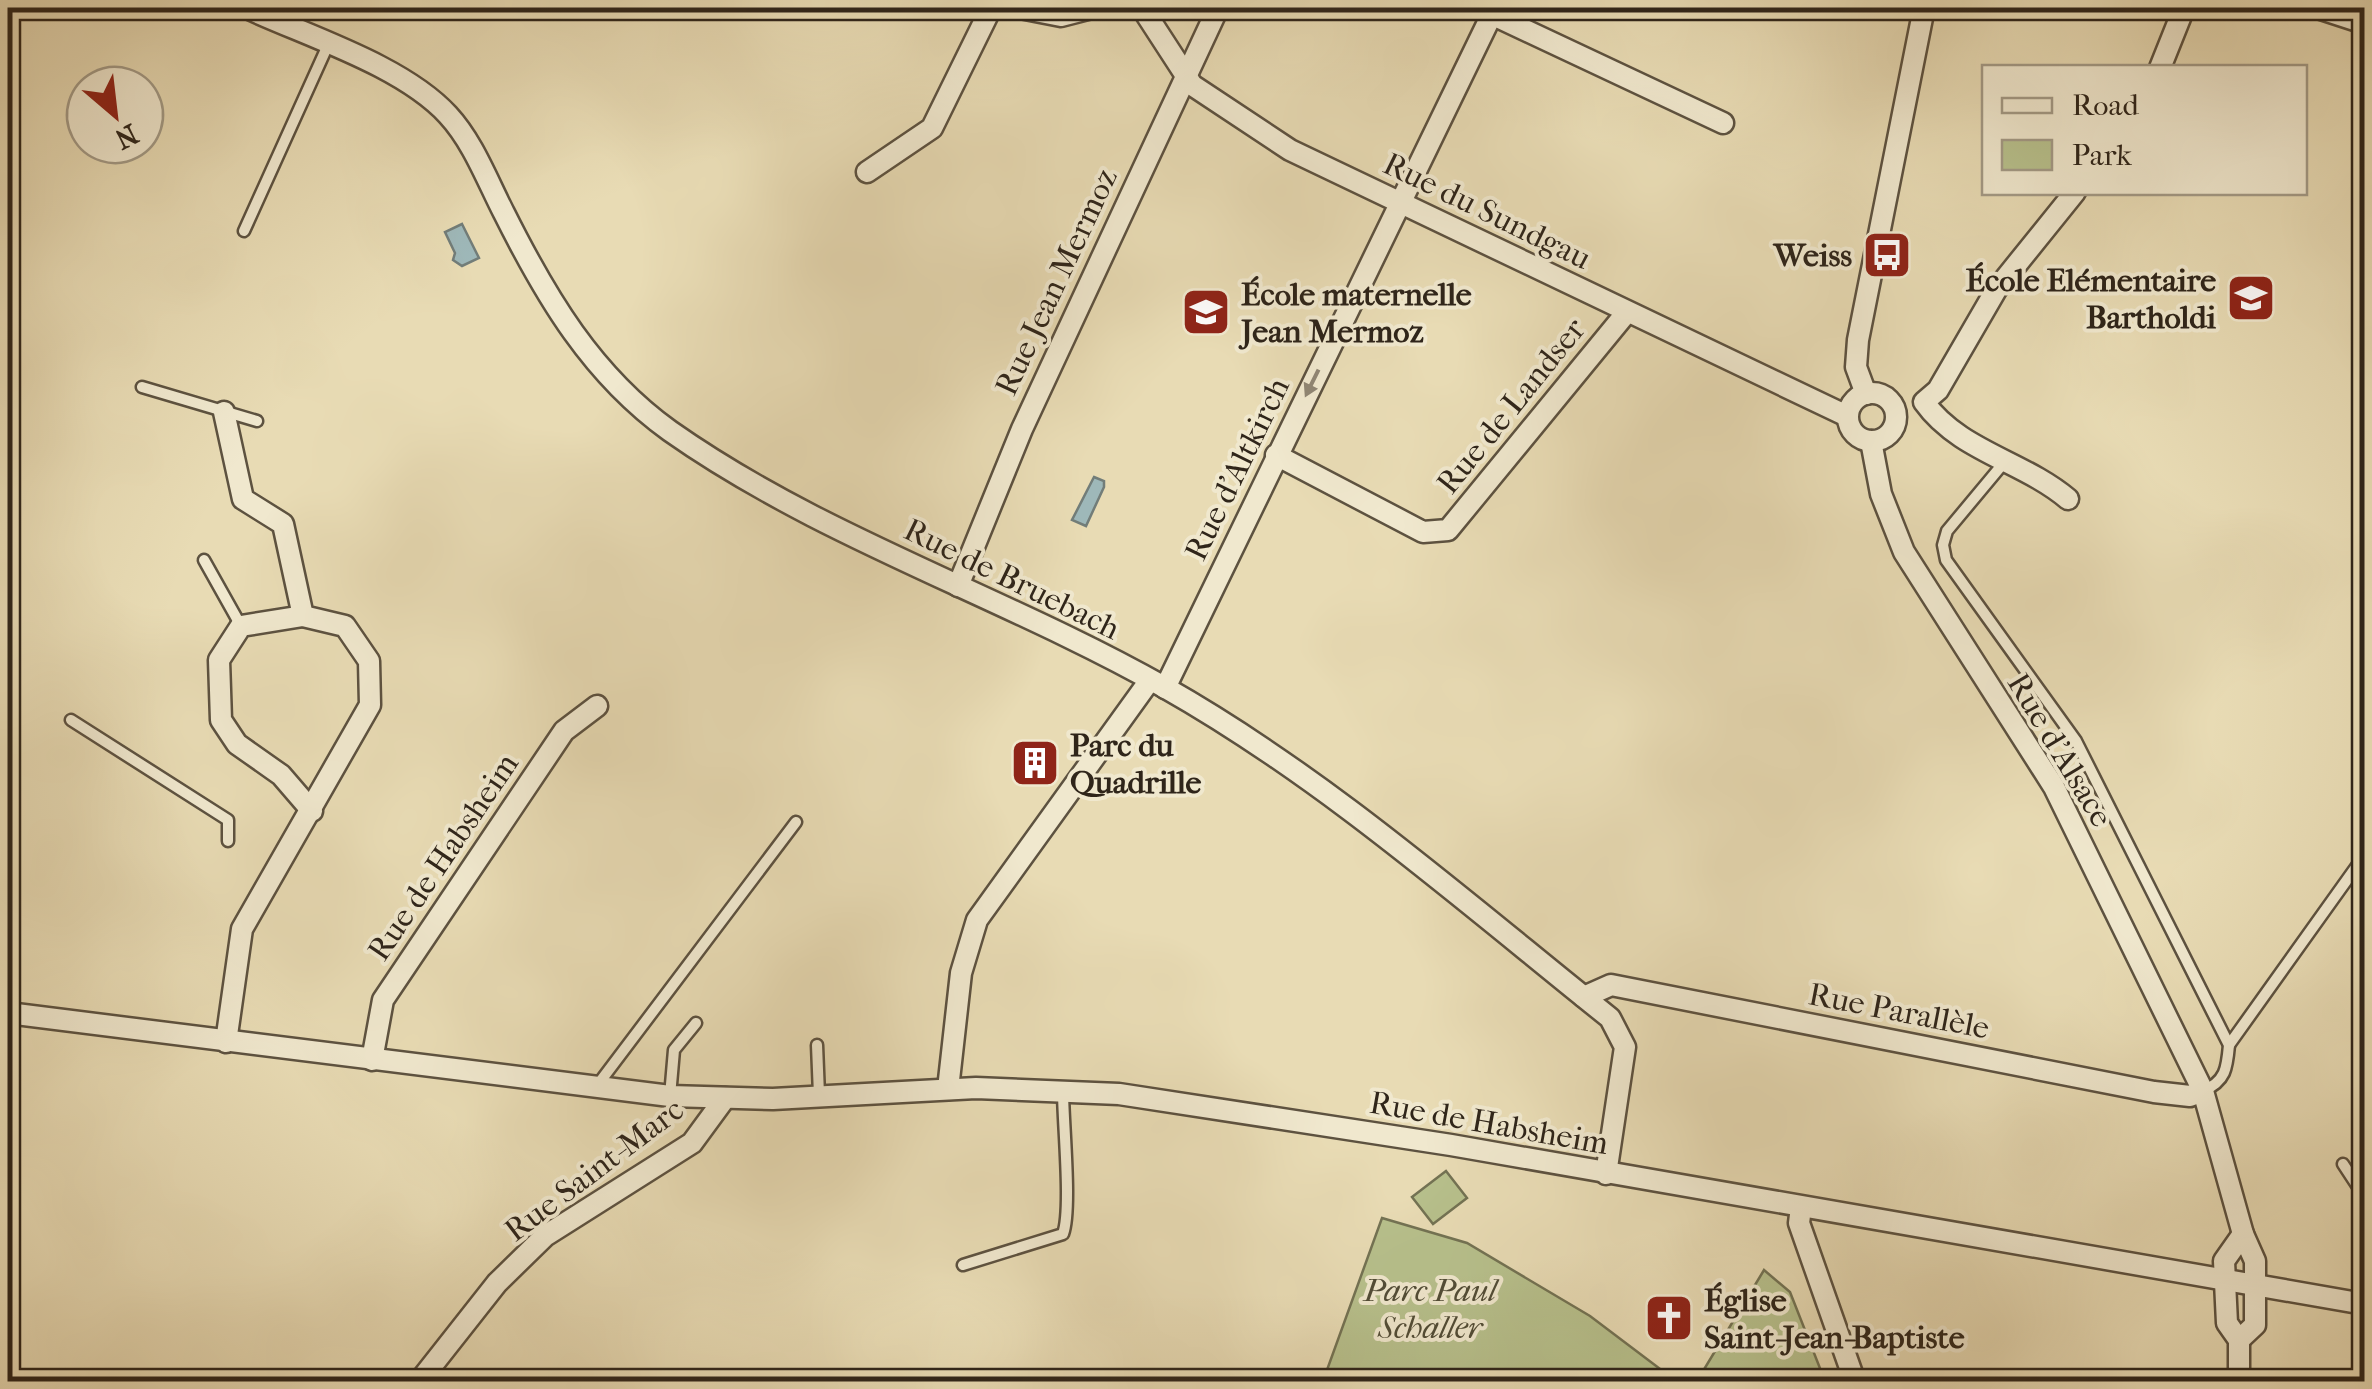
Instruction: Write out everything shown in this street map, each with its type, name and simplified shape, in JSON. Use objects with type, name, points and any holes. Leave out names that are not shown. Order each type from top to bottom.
[{"type":"street","points":[[866,172],[932,128],[991,8]]},
{"type":"street","points":[[1020,8],[1061,16],[1092,8]]},
{"type":"street","name":"Rue du Sundgau","points":[[1142,8],[1192,85],[1290,150],[1847,416]]},
{"type":"street","name":"Rue Jean Mermoz","points":[[958,586],[1022,429],[1185,71],[1218,8]]},
{"type":"street","points":[[1866,394],[1856,368],[1858,340],[1924,8]]},
{"type":"street","points":[[2161,65],[2184,8]]},
{"type":"street","points":[[2318,8],[2364,23]]},
{"type":"street","name":"Rue de Bruebach","points":[[249,10],[414,86],[448,116],[469,145],[549,302],[594,362],[668,429],[775,496],[1157,684],[1321,788],[1610,1018],[1625,1047],[1606,1174]]},
{"type":"street","points":[[1493,11],[1724,123]]},
{"type":"street","name":"Rue d'Altkirch","points":[[948,1089],[961,973],[977,920],[1157,684],[1276,454],[1493,11]]},
{"type":"street","points":[[1895,411],[1924,402],[1938,390],[1996,290],[2073,195]]},
{"type":"street","name":"Rue de Landser","points":[[1276,454],[1423,532],[1448,530],[1627,312]]},
{"type":"street","points":[[1866,394],[1880,394],[1895,411],[1891,432],[1870,442],[1856,436],[1847,416],[1853,402],[1866,394]]},
{"type":"street","points":[[1924,402],[1940,424],[1961,440],[2043,478],[2068,499]]},
{"type":"street","points":[[224,412],[243,499],[283,524],[303,616]]},
{"type":"street","name":"Rue d'Alsace","points":[[1870,442],[1887,514],[1904,552],[2054,787],[2203,1091],[2243,1234],[2255,1261],[2256,1325],[2238,1340]]},
{"type":"street","points":[[226,1042],[242,929],[312,811],[370,705],[370,662],[345,626],[303,616],[242,626],[219,660],[221,720],[237,744],[281,775],[312,811]]},
{"type":"street","name":"Rue de Habsheim","points":[[372,1060],[383,1000],[564,731],[597,706]]},
{"type":"street","name":"Rue Parallèle","points":[[1584,997],[1611,985],[2154,1092],[2190,1096],[2203,1091]]},
{"type":"street","name":"Rue de Habsheim","points":[[8,1014],[670,1096],[1063,1090],[1213,1107],[2364,1304]]},
{"type":"street","name":"Rue Saint-Marc","points":[[419,1382],[497,1284],[545,1236],[692,1143],[725,1098]]},
{"type":"street","points":[[1801,1207],[1799,1223],[1855,1382]]},
{"type":"street","name":"Rue d'Alsace","points":[[2239,1382],[2238,1340],[2227,1323],[2224,1261],[2243,1234]]},
{"type":"lane","points":[[244,231],[328,45]]},
{"type":"lane","points":[[142,388],[257,421]]},
{"type":"lane","name":"Rue d'Alsace","points":[[2008,459],[1947,531],[1943,544],[1946,560],[2076,741],[2229,1045]]},
{"type":"lane","points":[[204,560],[242,626]]},
{"type":"lane","points":[[72,720],[228,820],[228,840]]},
{"type":"lane","points":[[596,1087],[796,822]]},
{"type":"lane","points":[[2203,1091],[2217,1085],[2227,1070],[2229,1045],[2364,856]]},
{"type":"lane","points":[[670,1096],[674,1050],[696,1023]]},
{"type":"lane","points":[[817,1044],[819,1096]]},
{"type":"lane","points":[[963,1265],[1063,1234],[1071,1214],[1065,1194],[1063,1090]]},
{"type":"lane","points":[[2343,1164],[2364,1196]]},
{"type":"green space","points":[[1446,1171],[1467,1198],[1433,1224],[1412,1197]]},
{"type":"green space","name":"Parc Paul Schaller","points":[[1382,1218],[1467,1243],[1590,1316],[1676,1381],[1323,1381]]},
{"type":"green space","points":[[1764,1270],[1790,1292],[1825,1381],[1697,1381]]},
{"type":"water","points":[[462,224],[479,258],[462,266],[453,260],[455,253],[445,232]]},
{"type":"water","points":[[1094,477],[1104,481],[1104,487],[1086,526],[1072,520]]},
{"type":"place","name":"Weiss","points":[[1887,255]]},
{"type":"place","name":"École Elémentaire Bartholdi","points":[[2251,298]]},
{"type":"place","name":"École maternelle Jean Mermoz","points":[[1206,312]]},
{"type":"place","name":"Parc du Quadrille","points":[[1035,763]]},
{"type":"place","name":"Église Saint-Jean-Baptiste","points":[[1669,1318]]}]
